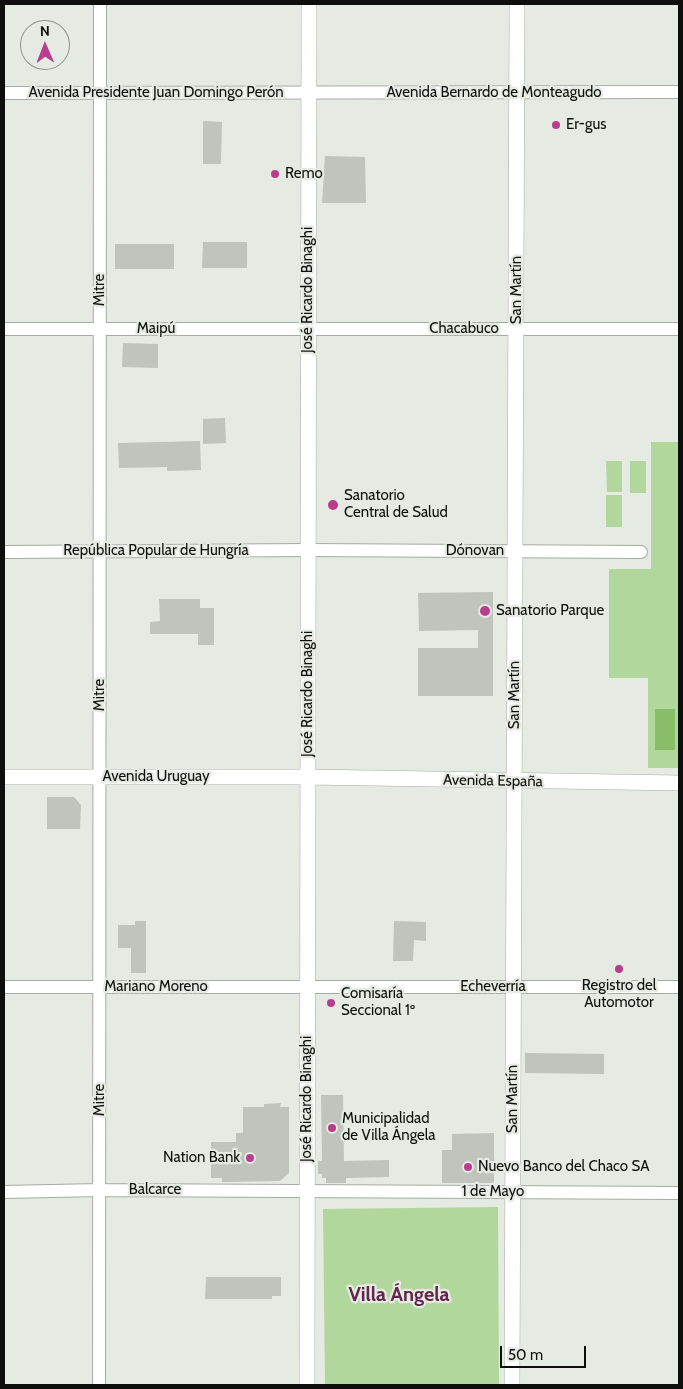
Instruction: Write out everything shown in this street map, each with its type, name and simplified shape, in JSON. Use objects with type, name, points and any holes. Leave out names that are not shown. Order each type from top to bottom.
[{"type":"street","name":"Mitre","points":[[99,1385],[101,987],[100,4]]},
{"type":"street","name":"José Ricardo Binaghi","points":[[307,1385],[309,4]]},
{"type":"street","name":"San Martín","points":[[512,1385],[518,4]]},
{"type":"street","name":"Avenida Bernardo de Monteagudo","points":[[309,93],[679,92]]},
{"type":"street","name":"Avenida Presidente Juan Domingo Perón","points":[[4,93],[309,93]]},
{"type":"street","name":"Maipú","points":[[4,329],[308,329]]},
{"type":"street","name":"Chacabuco","points":[[308,329],[679,329]]},
{"type":"street","name":"Dónovan","points":[[308,550],[642,552]]},
{"type":"street","name":"República Popular de Hungría","points":[[4,552],[308,550]]},
{"type":"street","name":"Avenida Uruguay","points":[[4,777],[308,777]]},
{"type":"street","name":"Avenida España","points":[[308,777],[679,783]]},
{"type":"street","name":"Mariano Moreno","points":[[4,987],[308,988]]},
{"type":"street","name":"Echeverría","points":[[308,988],[679,987]]},
{"type":"street","name":"Balcarce","points":[[4,1192],[100,1190],[307,1191]]},
{"type":"street","name":"1 de Mayo","points":[[307,1191],[679,1193]]},
{"type":"shaded area","points":[[651,442],[679,442],[679,768],[648,768],[648,678],[609,678],[609,569],[651,569]]},
{"type":"shaded area","points":[[606,461],[622,461],[622,492],[607,492]]},
{"type":"shaded area","points":[[630,461],[646,461],[646,493],[630,493]]},
{"type":"shaded area","points":[[606,495],[622,495],[622,527],[606,527]]},
{"type":"shaded area","points":[[655,709],[675,709],[675,750],[655,750]]},
{"type":"shaded area","points":[[498,1207],[499,1384],[325,1385],[323,1209]]},
{"type":"building","points":[[203,121],[222,122],[221,164],[203,164]]},
{"type":"building","points":[[325,156],[365,157],[366,203],[322,203]]},
{"type":"building","points":[[203,242],[247,242],[247,268],[202,268]]},
{"type":"building","points":[[115,244],[174,244],[174,269],[115,269]]},
{"type":"building","points":[[123,343],[158,344],[158,368],[122,367]]},
{"type":"building","points":[[225,418],[226,443],[203,444],[203,419]]},
{"type":"building","points":[[200,441],[201,470],[167,471],[167,467],[119,468],[118,443]]},
{"type":"building","points":[[493,592],[493,696],[418,696],[418,648],[478,648],[478,630],[419,631],[418,593]]},
{"type":"building","points":[[159,599],[200,599],[200,608],[214,608],[214,645],[198,645],[198,634],[150,634],[150,622],[160,621]]},
{"type":"building","points":[[47,797],[74,797],[81,805],[80,829],[47,829]]},
{"type":"building","points":[[135,921],[146,921],[146,973],[131,973],[131,948],[118,948],[118,925],[135,925]]},
{"type":"building","points":[[394,921],[426,922],[426,941],[414,940],[413,961],[393,961]]},
{"type":"building","points":[[525,1053],[604,1054],[604,1074],[525,1073]]},
{"type":"building","name":"Municipalidad de Villa Ángela","points":[[321,1095],[343,1095],[344,1161],[389,1160],[389,1177],[346,1178],[346,1183],[326,1183],[326,1178],[322,1178],[322,1174],[318,1174],[318,1161],[322,1161]]},
{"type":"building","name":"Nation Bank","points":[[281,1103],[280,1107],[289,1107],[289,1173],[280,1181],[222,1182],[222,1178],[211,1178],[211,1142],[236,1142],[236,1133],[243,1133],[243,1107],[264,1107],[264,1104]]},
{"type":"building","name":"Nuevo Banco del Chaco SA","points":[[494,1133],[494,1183],[442,1183],[442,1150],[452,1150],[452,1134]]},
{"type":"building","points":[[206,1277],[281,1277],[281,1296],[272,1296],[272,1299],[205,1299]]},
{"type":"place","name":"Er-gus","points":[[556,125]]},
{"type":"place","name":"Remo","points":[[275,174]]},
{"type":"place","name":"Sanatorio Central de Salud","points":[[333,505]]},
{"type":"place","name":"Sanatorio Parque","points":[[485,611]]},
{"type":"place","name":"Registro del Automotor","points":[[619,969]]},
{"type":"place","name":"Comisaría Seccional 1º","points":[[331,1003]]},
{"type":"place","name":"Municipalidad de Villa Ángela","points":[[332,1128]]},
{"type":"place","name":"Nation Bank","points":[[250,1158]]},
{"type":"place","name":"Nuevo Banco del Chaco SA","points":[[468,1167]]},
{"type":"district","name":"Villa Ángela","points":[[399,1295]]}]
